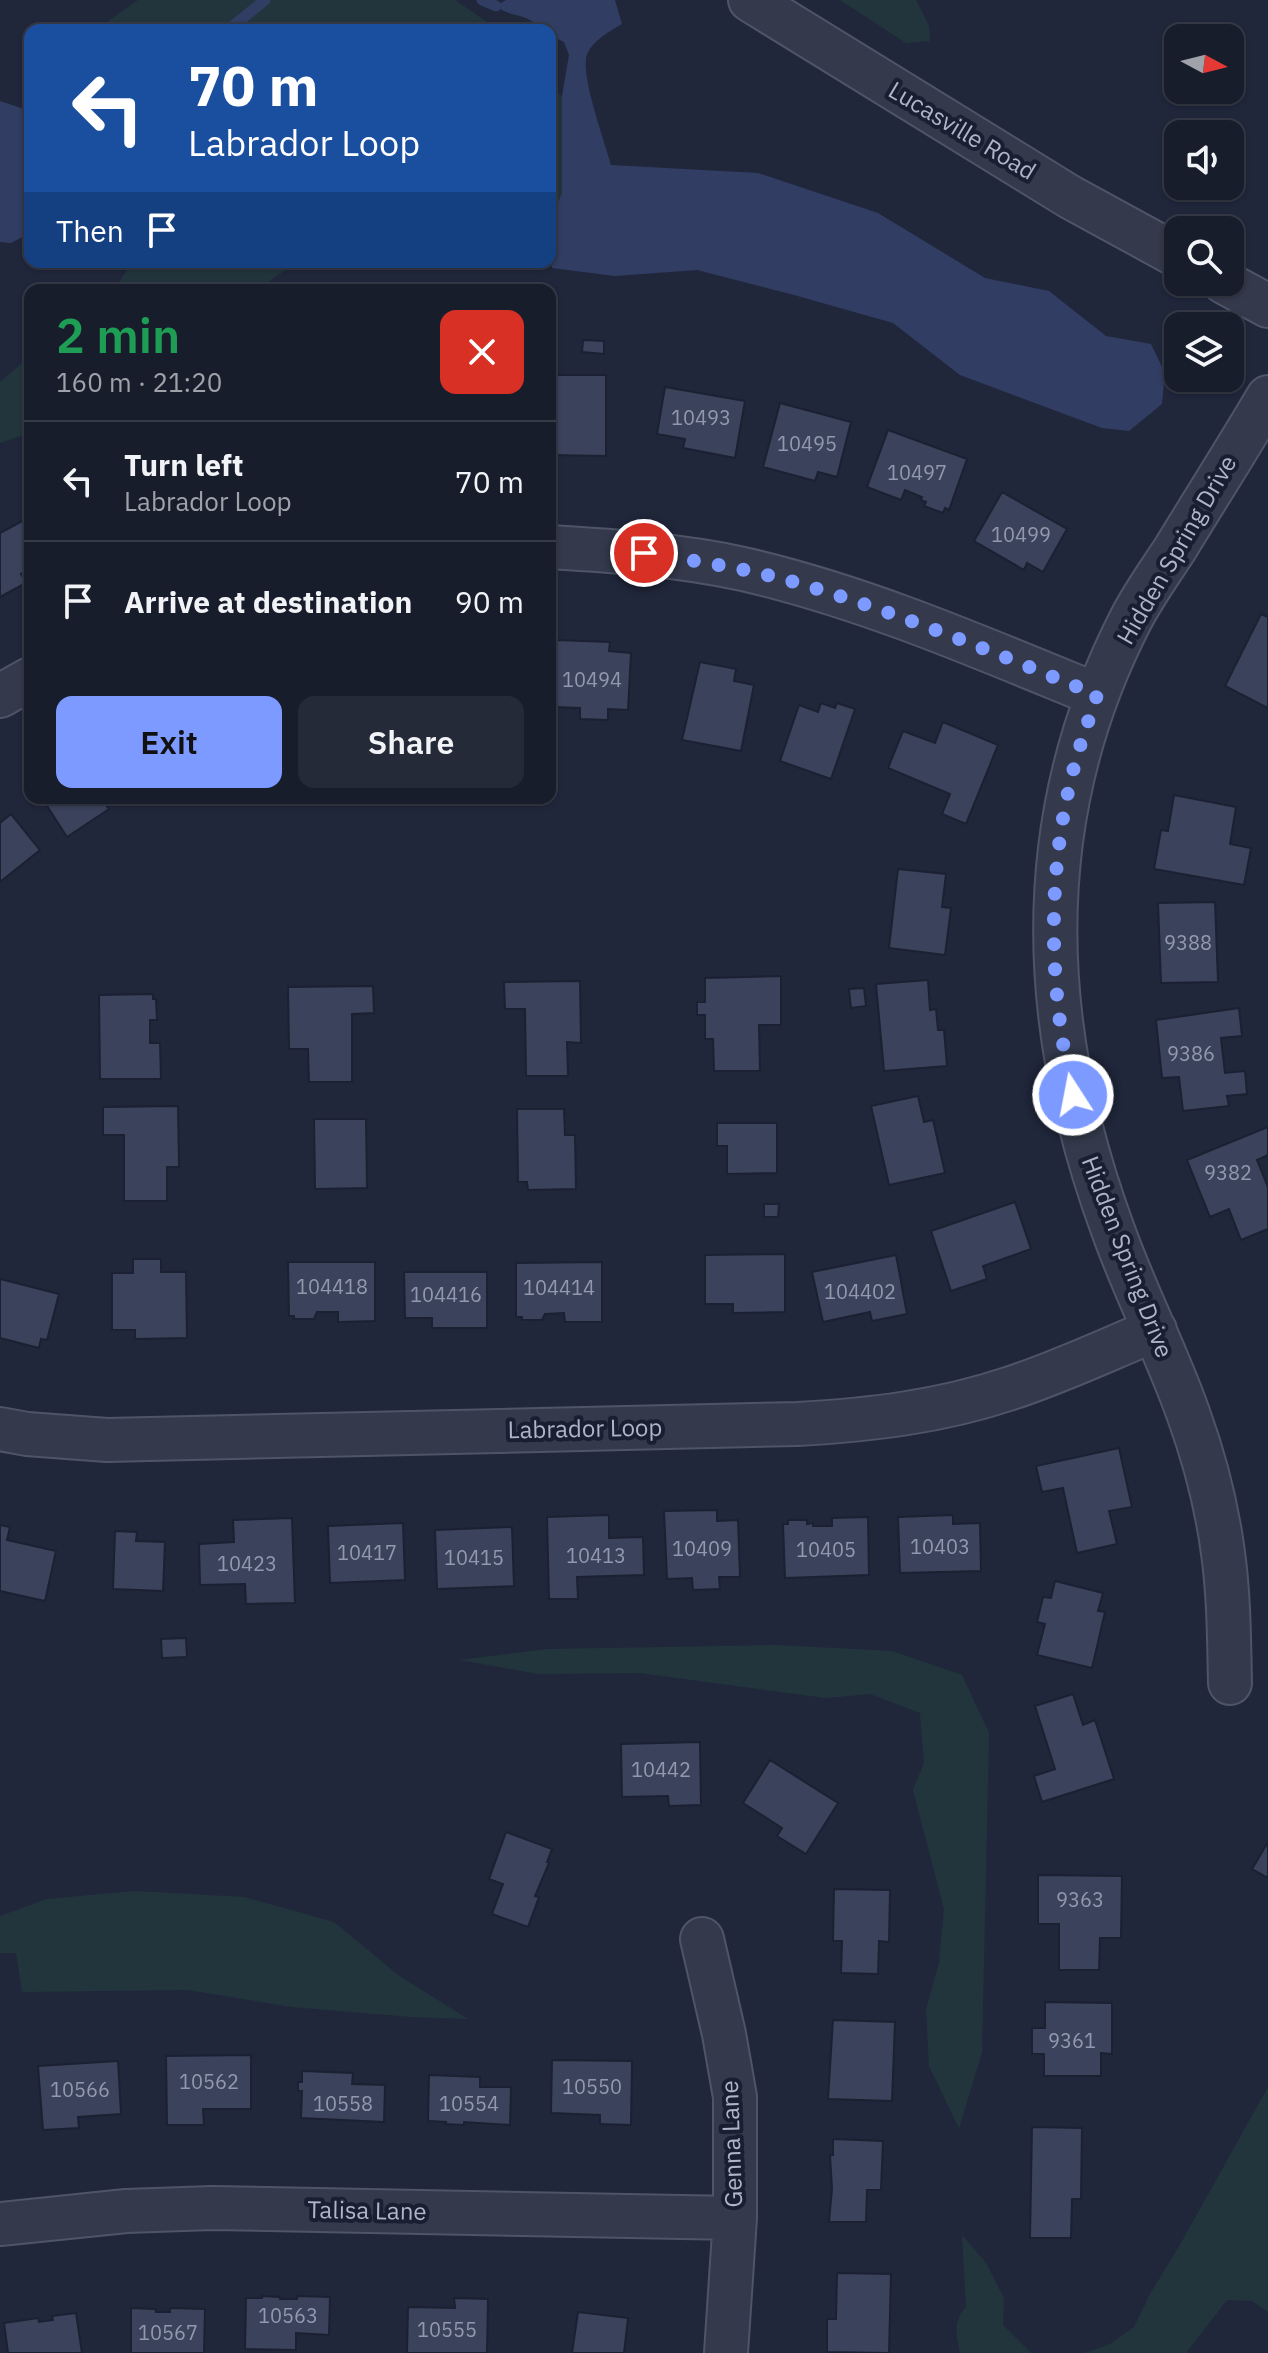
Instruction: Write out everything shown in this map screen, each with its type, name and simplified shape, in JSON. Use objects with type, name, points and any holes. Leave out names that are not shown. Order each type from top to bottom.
[{"type":"street","name":"Lucasville Road","points":[[750,0],[1070,197],[1164,248]]},
{"type":"street","points":[[1244,293],[1268,306]]},
{"type":"street","name":"Hidden Spring Drive","points":[[1230,1683],[1223,1553],[1210,1492],[1189,1416],[1113,1231],[1086,1151],[1067,1068],[1056,983],[1054,898],[1060,836],[1076,761],[1097,695],[1132,618],[1268,397]]},
{"type":"street","points":[[556,547],[644,553],[739,568],[795,582],[958,639],[1097,695]]},
{"type":"street","points":[[0,696],[24,682]]},
{"type":"street","name":"Labrador Loop","points":[[0,1429],[107,1440],[870,1420],[927,1410],[1007,1389],[1155,1330]]},
{"type":"street","name":"Genna Lane","points":[[702,1939],[735,2097],[735,2218],[726,2353]]},
{"type":"street","name":"Talisa Lane","points":[[0,2224],[126,2211],[212,2208],[735,2218]]},
{"type":"shaded area","points":[[138,0],[455,0],[488,24],[104,24]]},
{"type":"shaded area","points":[[840,0],[916,0],[929,26],[930,41],[906,43]]},
{"type":"shaded area","points":[[556,92],[562,96],[562,193],[556,206]]},
{"type":"shaded area","points":[[129,268],[285,268],[265,284],[116,284]]},
{"type":"shaded area","points":[[24,361],[24,435],[0,443],[0,382]]},
{"type":"shaded area","points":[[776,1645],[892,1651],[962,1675],[989,1733],[982,2052],[959,2128],[929,2066],[926,2009],[939,1963],[944,1909],[913,1790],[924,1763],[920,1713],[870,1694],[826,1698],[640,1673],[538,1674],[460,1660],[548,1649]]},
{"type":"shaded area","points":[[135,1891],[244,1897],[334,1922],[398,1975],[468,2019],[292,2007],[188,1990],[22,1992],[16,1953],[0,1953],[0,1916],[47,1899]]},
{"type":"shaded area","points":[[1268,2087],[1268,2312],[1252,2301],[1227,2300],[1186,2353],[1085,2353],[1110,2344],[1134,2327]]},
{"type":"shaded area","points":[[962,2235],[986,2263],[1004,2298],[1003,2325],[1031,2353],[960,2353],[957,2323],[966,2307]]},
{"type":"water","points":[[506,0],[615,0],[622,24],[595,43],[586,59],[591,96],[611,165],[758,173],[878,213],[985,278],[1049,291],[1106,336],[1151,344],[1164,371],[1162,404],[1129,431],[1102,428],[960,375],[893,323],[697,270],[615,276],[552,268],[556,268],[556,206],[562,193],[562,96],[569,55],[564,42],[556,38],[556,24],[535,24],[496,6]]},
{"type":"water","points":[[0,101],[24,109],[24,236],[11,243],[0,242]]},
{"type":"building","points":[[583,340],[604,341],[604,354],[582,352]]},
{"type":"building","points":[[556,375],[606,375],[606,456],[556,455]]},
{"type":"building","points":[[665,387],[745,401],[735,458],[683,448],[685,439],[657,434]]},
{"type":"building","points":[[780,403],[851,422],[837,477],[818,472],[815,481],[763,467]]},
{"type":"building","points":[[888,430],[967,459],[949,510],[945,508],[943,513],[924,506],[926,502],[921,500],[922,497],[905,490],[901,500],[867,487]]},
{"type":"building","points":[[1002,492],[1067,529],[1043,572],[1027,563],[1024,570],[974,541]]},
{"type":"building","points":[[24,520],[24,572],[21,574],[24,584],[0,597],[0,533]]},
{"type":"building","points":[[1261,614],[1268,617],[1268,708],[1225,686]]},
{"type":"building","points":[[556,640],[610,642],[609,651],[631,653],[628,710],[608,709],[608,720],[580,719],[580,708],[556,707]]},
{"type":"building","points":[[700,662],[736,669],[734,681],[754,685],[741,751],[682,740]]},
{"type":"building","points":[[821,703],[835,708],[837,703],[855,709],[831,779],[780,761],[799,705],[818,712]]},
{"type":"building","points":[[943,722],[998,745],[966,824],[942,814],[950,794],[888,768],[903,731],[935,743]]},
{"type":"building","points":[[1174,795],[1236,807],[1230,844],[1251,848],[1244,885],[1154,869],[1161,830],[1168,831]]},
{"type":"building","points":[[46,804],[105,804],[109,809],[67,837]]},
{"type":"building","points":[[11,814],[40,850],[0,882],[0,823]]},
{"type":"building","points":[[898,869],[946,874],[942,907],[951,908],[945,955],[889,948]]},
{"type":"building","points":[[1215,902],[1218,982],[1161,983],[1158,903]]},
{"type":"building","points":[[781,976],[781,1025],[759,1025],[760,1071],[714,1071],[713,1039],[705,1039],[705,1015],[697,1015],[697,1002],[705,1002],[705,978]]},
{"type":"building","points":[[928,980],[930,1010],[936,1009],[938,1030],[944,1030],[947,1066],[884,1071],[876,984]]},
{"type":"building","points":[[580,981],[581,1043],[567,1042],[568,1076],[526,1076],[525,1009],[505,1009],[504,982]]},
{"type":"building","points":[[373,986],[374,1013],[352,1014],[352,1082],[309,1082],[308,1049],[289,1049],[288,987]]},
{"type":"building","points":[[864,988],[866,1006],[851,1008],[849,989]]},
{"type":"building","points":[[153,994],[157,1020],[150,1020],[150,1043],[160,1043],[161,1079],[100,1079],[99,995]]},
{"type":"building","points":[[1239,1008],[1242,1036],[1221,1038],[1225,1073],[1245,1071],[1247,1094],[1227,1096],[1229,1106],[1183,1111],[1179,1077],[1162,1078],[1156,1020]]},
{"type":"building","points":[[918,1096],[924,1122],[933,1120],[945,1173],[889,1185],[871,1106]]},
{"type":"building","points":[[178,1106],[179,1167],[167,1167],[167,1201],[124,1201],[124,1135],[103,1135],[103,1107]]},
{"type":"building","points":[[517,1109],[564,1109],[565,1135],[575,1135],[576,1189],[528,1190],[527,1182],[518,1182]]},
{"type":"building","points":[[314,1119],[366,1119],[367,1188],[315,1189]]},
{"type":"building","points":[[717,1123],[777,1123],[777,1173],[727,1174],[727,1146],[717,1146]]},
{"type":"building","points":[[1268,1127],[1268,1155],[1257,1160],[1268,1187],[1268,1229],[1241,1240],[1229,1209],[1210,1217],[1187,1160]]},
{"type":"building","points":[[1015,1202],[1031,1249],[983,1266],[987,1279],[951,1291],[931,1231]]},
{"type":"building","points":[[764,1204],[779,1204],[778,1217],[764,1217]]},
{"type":"building","points":[[785,1254],[785,1312],[733,1313],[733,1304],[705,1304],[705,1255]]},
{"type":"building","points":[[896,1255],[907,1314],[872,1321],[870,1312],[823,1322],[812,1272]]},
{"type":"building","points":[[133,1259],[161,1259],[161,1272],[186,1272],[187,1338],[135,1339],[135,1330],[112,1330],[112,1273],[133,1273]]},
{"type":"building","points":[[288,1262],[375,1262],[375,1321],[338,1322],[338,1312],[317,1312],[314,1319],[289,1316]]},
{"type":"building","points":[[602,1262],[602,1322],[565,1322],[564,1313],[545,1314],[542,1320],[516,1317],[516,1263]]},
{"type":"building","points":[[404,1272],[487,1272],[487,1328],[432,1328],[432,1318],[405,1318]]},
{"type":"building","points":[[0,1279],[59,1294],[47,1340],[41,1339],[39,1348],[0,1338]]},
{"type":"building","points":[[1119,1448],[1132,1507],[1109,1511],[1117,1544],[1077,1553],[1063,1488],[1042,1492],[1036,1466]]},
{"type":"building","points":[[717,1510],[717,1521],[738,1520],[740,1577],[719,1577],[720,1589],[693,1590],[692,1578],[667,1579],[664,1511]]},
{"type":"building","points":[[609,1515],[609,1538],[643,1537],[644,1575],[577,1577],[578,1599],[549,1599],[547,1517]]},
{"type":"building","points":[[953,1515],[953,1524],[980,1523],[981,1571],[900,1573],[898,1517]]},
{"type":"building","points":[[868,1517],[869,1575],[785,1578],[783,1524],[788,1524],[788,1520],[807,1520],[807,1524],[813,1523],[813,1526],[832,1526],[832,1518]]},
{"type":"building","points":[[292,1518],[295,1603],[246,1604],[245,1584],[200,1585],[199,1544],[234,1542],[233,1520]]},
{"type":"building","points":[[403,1523],[405,1580],[330,1583],[328,1526]]},
{"type":"building","points":[[0,1525],[10,1527],[7,1540],[56,1551],[45,1601],[0,1591]]},
{"type":"building","points":[[512,1527],[514,1586],[437,1589],[435,1530]]},
{"type":"building","points":[[115,1531],[137,1532],[136,1541],[165,1542],[163,1591],[113,1589]]},
{"type":"building","points":[[1055,1581],[1103,1593],[1098,1611],[1105,1612],[1092,1668],[1037,1655],[1045,1624],[1037,1622],[1043,1597],[1051,1598]]},
{"type":"building","points":[[186,1638],[187,1657],[162,1658],[161,1639]]},
{"type":"building","points":[[1073,1694],[1083,1725],[1095,1720],[1114,1779],[1042,1802],[1034,1776],[1055,1769],[1035,1706]]},
{"type":"building","points":[[700,1742],[701,1805],[669,1806],[668,1796],[622,1797],[621,1744]]},
{"type":"building","points":[[770,1760],[838,1803],[806,1854],[777,1836],[782,1828],[743,1803]]},
{"type":"building","points":[[506,1832],[552,1849],[535,1896],[539,1897],[528,1927],[492,1914],[503,1884],[489,1879]]},
{"type":"building","points":[[1268,1842],[1268,1878],[1252,1869]]},
{"type":"building","points":[[1038,1875],[1122,1876],[1121,1938],[1100,1938],[1099,1970],[1059,1970],[1059,1924],[1038,1924]]},
{"type":"building","points":[[834,1889],[890,1890],[889,1942],[879,1941],[878,1974],[841,1973],[842,1941],[833,1941]]},
{"type":"building","points":[[1045,2002],[1112,2003],[1112,2054],[1101,2053],[1101,2076],[1044,2076],[1044,2054],[1032,2054],[1032,2028],[1045,2028]]},
{"type":"building","points":[[833,2020],[895,2022],[892,2101],[828,2099]]},
{"type":"building","points":[[251,2055],[251,2109],[203,2109],[204,2125],[167,2125],[166,2056]]},
{"type":"building","points":[[552,2060],[632,2061],[631,2125],[600,2124],[600,2115],[551,2113]]},
{"type":"building","points":[[118,2061],[121,2114],[78,2117],[79,2128],[43,2130],[38,2066]]},
{"type":"building","points":[[302,2071],[353,2073],[352,2084],[385,2085],[384,2122],[301,2118],[302,2091],[298,2091],[298,2082],[302,2082]]},
{"type":"building","points":[[429,2075],[480,2077],[480,2087],[511,2087],[510,2125],[428,2121]]},
{"type":"building","points":[[1032,2127],[1082,2128],[1081,2199],[1072,2199],[1071,2238],[1030,2238]]},
{"type":"building","points":[[833,2139],[883,2141],[881,2190],[867,2190],[866,2222],[829,2222]]},
{"type":"building","points":[[837,2273],[891,2274],[889,2353],[827,2352],[827,2319],[836,2319]]},
{"type":"building","points":[[262,2296],[280,2299],[330,2297],[329,2335],[296,2333],[296,2350],[245,2349],[246,2298]]},
{"type":"building","points":[[454,2298],[488,2299],[487,2353],[407,2353],[408,2307],[455,2308]]},
{"type":"building","points":[[131,2308],[155,2309],[156,2312],[170,2312],[170,2308],[205,2309],[204,2353],[131,2353]]},
{"type":"building","points":[[578,2312],[628,2318],[624,2353],[572,2353]]},
{"type":"building","points":[[76,2313],[82,2353],[8,2353],[4,2323],[38,2318],[39,2322],[53,2320],[52,2316]]},
{"type":"waterway","points":[[235,24],[265,0]]},
{"type":"waterway","points":[[482,0],[496,6]]},
{"type":"route","points":[[644,553],[739,568],[795,582],[958,639],[1097,695],[1076,761],[1060,836],[1054,898],[1056,983],[1073,1095]]}]
